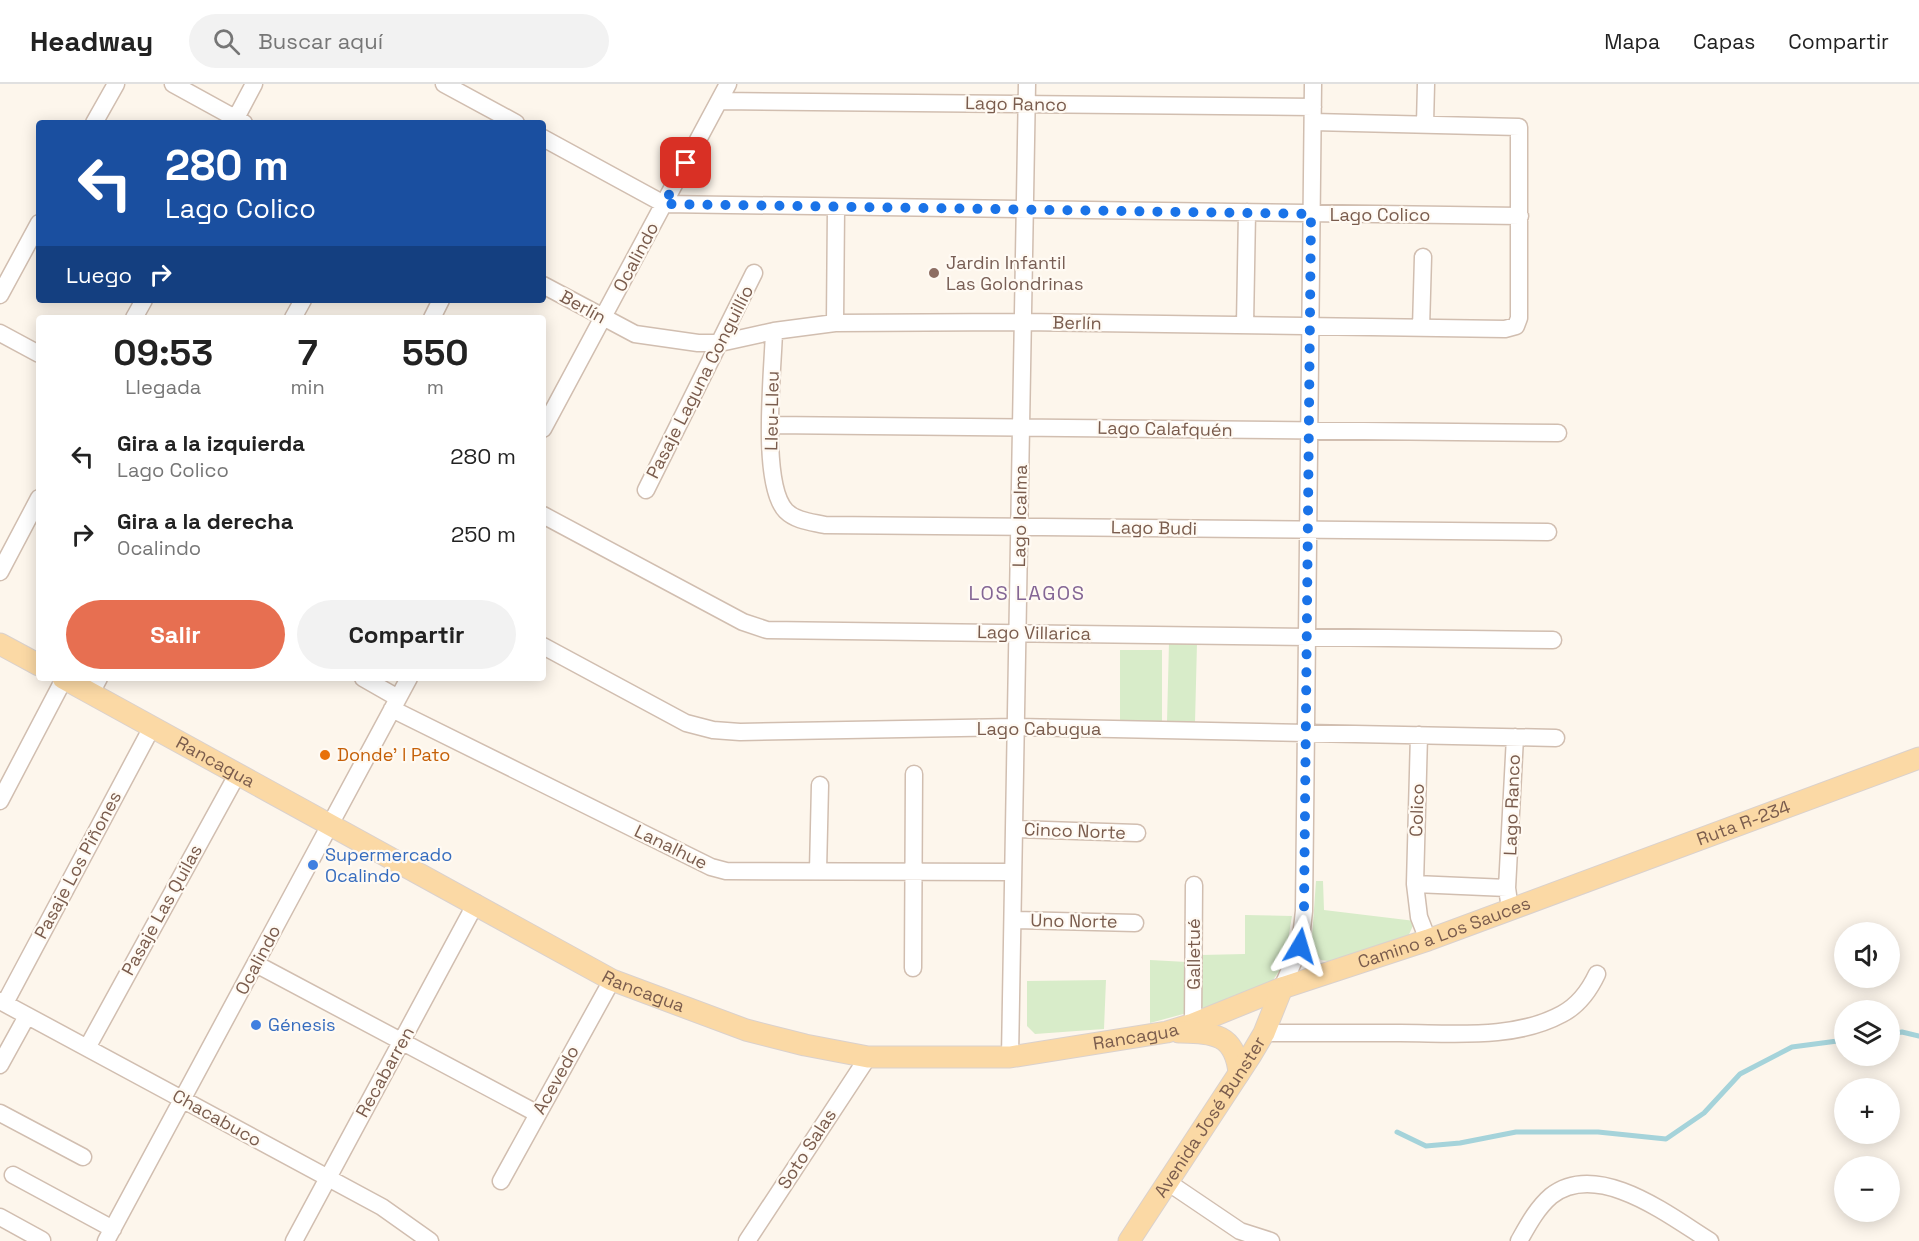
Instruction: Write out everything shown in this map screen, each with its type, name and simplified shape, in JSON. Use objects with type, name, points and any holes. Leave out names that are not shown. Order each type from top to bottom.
[{"type":"main road","points":[[0,644],[36,663]]},
{"type":"main road","name":"Rancagua","points":[[76,681],[95,686],[152,726],[612,980],[746,1030],[867,1057],[1010,1057],[1167,1032],[1193,1024],[1282,988]]},
{"type":"main road","name":"Ruta R-234","points":[[1569,887],[1919,758]]},
{"type":"main road","name":"Camino a Los Sauces","points":[[1282,988],[1428,940],[1569,887]]},
{"type":"main road","name":"Avenida José Bunster","points":[[1129,1241],[1169,1183],[1264,1033],[1282,988]]},
{"type":"main road","points":[[1167,1032],[1203,1033],[1227,1041],[1237,1056],[1239,1073]]},
{"type":"street","points":[[96,120],[116,84]]},
{"type":"street","points":[[173,84],[238,120]]},
{"type":"street","points":[[240,120],[254,84]]},
{"type":"street","points":[[444,84],[510,120]]},
{"type":"street","name":"Ocalindo","points":[[546,423],[728,84]]},
{"type":"street","name":"Lago Icalma","points":[[1010,1057],[1027,84]]},
{"type":"street","points":[[1282,988],[1300,946],[1303,928],[1313,84]]},
{"type":"street","points":[[1425,123],[1426,84]]},
{"type":"street","name":"Lago Ranco","points":[[719,101],[1027,105],[1313,114],[1425,123],[1519,127],[1520,216]]},
{"type":"street","points":[[546,140],[664,204]]},
{"type":"street","name":"Lago Colico","points":[[664,204],[1025,211],[1520,216]]},
{"type":"street","points":[[835,323],[836,208]]},
{"type":"street","points":[[1245,325],[1247,213]]},
{"type":"street","name":"Berlín","points":[[546,287],[624,330],[649,337],[720,343],[774,330],[835,323],[1023,322],[1505,329],[1516,326],[1519,318],[1520,216]]},
{"type":"street","points":[[0,295],[36,229]]},
{"type":"street","points":[[1421,328],[1423,257]]},
{"type":"street","name":"Pasaje Laguna Conguillío","points":[[646,490],[754,273]]},
{"type":"street","name":"Lleu-Lleu","points":[[774,330],[771,425],[774,491]]},
{"type":"street","points":[[0,333],[36,352]]},
{"type":"street","name":"Lago Calafquén","points":[[771,425],[1558,433]]},
{"type":"street","name":"Lago Budi","points":[[774,491],[787,513],[800,520],[825,525],[1548,532]]},
{"type":"street","points":[[0,572],[36,504]]},
{"type":"street","name":"Lago Villarica","points":[[546,517],[743,622],[767,630],[1553,640]]},
{"type":"street","name":"Lago Cabugua","points":[[546,648],[686,723],[713,730],[1016,727],[1556,738]]},
{"type":"street","points":[[0,801],[62,681]]},
{"type":"street","name":"Lanalhue","points":[[367,681],[395,703],[711,867],[726,871],[1013,872]]},
{"type":"street","name":"Ocalindo","points":[[108,1238],[181,1098],[256,964],[407,681]]},
{"type":"street","name":"Pasaje Los Piñones","points":[[2,1002],[152,726]]},
{"type":"street","name":"Colico","points":[[1419,735],[1415,885],[1419,917],[1428,940]]},
{"type":"street","name":"Lago Ranco","points":[[1510,909],[1508,880],[1515,737]]},
{"type":"street","name":"Pasaje Las Quilas","points":[[87,1048],[238,773]]},
{"type":"street","points":[[913,968],[914,774]]},
{"type":"street","points":[[818,871],[820,784]]},
{"type":"street","name":"Cinco Norte","points":[[1014,829],[1137,832]]},
{"type":"street","points":[[1415,885],[1508,880]]},
{"type":"street","name":"Galletué","points":[[1193,1024],[1194,885]]},
{"type":"street","name":"Recabarren","points":[[294,1241],[476,903]]},
{"type":"street","name":"Uno Norte","points":[[1013,920],[1135,923]]},
{"type":"street","points":[[256,964],[538,1114]]},
{"type":"street","points":[[1264,1033],[1477,1034],[1514,1029],[1549,1020],[1568,1010],[1583,997],[1597,974]]},
{"type":"street","name":"Acevedo","points":[[501,1181],[612,980]]},
{"type":"street","name":"Chacabuco","points":[[2,1002],[382,1207],[430,1241]]},
{"type":"street","points":[[0,1065],[27,1016]]},
{"type":"street","name":"Soto Salas","points":[[747,1241],[867,1057]]},
{"type":"street","points":[[0,1113],[83,1157]]},
{"type":"street","points":[[13,1175],[108,1238]]},
{"type":"street","points":[[1169,1183],[1240,1231],[1271,1241]]},
{"type":"street","points":[[1519,1241],[1536,1212],[1552,1195],[1572,1187],[1594,1185],[1617,1189],[1638,1197],[1710,1241]]},
{"type":"street","points":[[0,1217],[42,1240]]},
{"type":"green space","points":[[1169,642],[1197,643],[1195,723],[1167,722]]},
{"type":"green space","points":[[1120,650],[1162,650],[1162,724],[1120,724]]},
{"type":"green space","points":[[1316,881],[1323,881],[1324,910],[1415,921],[1407,939],[1340,963],[1321,960],[1311,951]]},
{"type":"green space","points":[[1245,915],[1292,916],[1284,964],[1268,987],[1199,1013],[1201,955],[1245,954]]},
{"type":"green space","points":[[1150,960],[1187,962],[1187,1013],[1150,1023]]},
{"type":"green space","points":[[1106,980],[1104,1029],[1035,1034],[1027,1026],[1027,981]]},
{"type":"waterway","points":[[1900,1032],[1919,1036]]},
{"type":"waterway","points":[[1397,1132],[1426,1146],[1460,1143],[1516,1132],[1598,1132],[1666,1139],[1704,1113],[1740,1074],[1792,1047],[1834,1041]]},
{"type":"place","name":"Jardin Infantil Las Golondrinas","points":[[934,273]]},
{"type":"place","name":"Donde' l Pato","points":[[325,755]]},
{"type":"place","name":"Supermercado Ocalindo","points":[[313,865]]},
{"type":"place","name":"Génesis","points":[[256,1025]]},
{"type":"district","name":"LOS LAGOS","points":[[1027,593]]},
{"type":"route","points":[[686,163],[664,204],[1311,214],[1304,911],[1300,946]]}]
